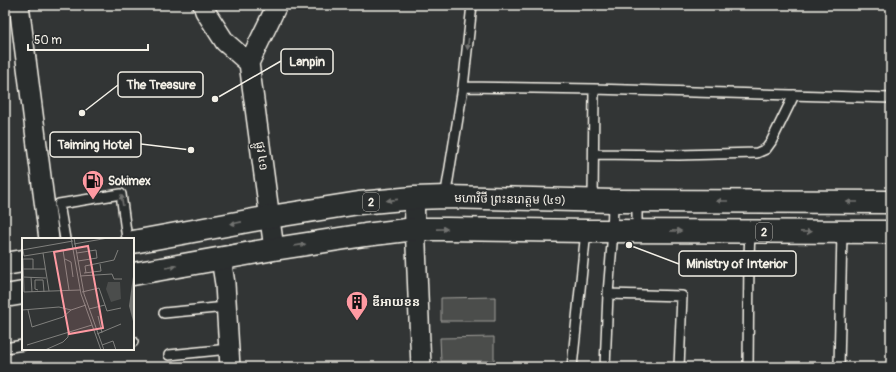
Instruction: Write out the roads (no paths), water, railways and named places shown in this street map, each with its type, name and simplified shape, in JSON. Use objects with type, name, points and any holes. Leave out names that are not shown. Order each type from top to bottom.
[{"type":"main road","name":"មហាវិថី ព្រះនរោត្តម (៤១)","points":[[134,242],[270,217],[359,203],[414,198],[447,197],[603,201],[891,202]]},
{"type":"main road","name":"2","points":[[134,274],[365,234],[415,229],[842,233],[891,232]]},
{"type":"main road","points":[[5,264],[22,261]]},
{"type":"main road","points":[[5,296],[22,293]]},
{"type":"street","points":[[19,5],[49,238]]},
{"type":"street","points":[[203,5],[205,11],[225,42],[249,63],[277,5]]},
{"type":"street","name":"ផ្លូវ ៤១","points":[[249,63],[274,249]]},
{"type":"street","points":[[414,198],[422,367]]},
{"type":"street","points":[[221,258],[225,284],[230,358]]},
{"type":"lane","points":[[447,197],[447,186],[464,87],[472,5]]},
{"type":"lane","points":[[464,87],[594,89],[891,98]]},
{"type":"lane","points":[[594,89],[594,154],[603,201],[612,230],[605,367]]},
{"type":"lane","points":[[594,154],[678,155],[757,153],[766,149],[771,142],[794,95]]},
{"type":"lane","points":[[65,238],[59,204],[121,194],[127,238]]},
{"type":"lane","points":[[637,201],[637,230]]},
{"type":"lane","points":[[572,367],[586,231]]},
{"type":"lane","points":[[748,367],[750,232]]},
{"type":"lane","points":[[838,367],[842,233]]},
{"type":"lane","points":[[608,294],[682,296],[679,367]]},
{"type":"lane","points":[[164,313],[226,307]]},
{"type":"lane","points":[[5,348],[22,345]]},
{"type":"lane","points":[[169,355],[230,358]]},
{"type":"place","name":"Lanpin","points":[[215,99]]},
{"type":"place","name":"The Treasure","points":[[82,113]]},
{"type":"place","name":"Taiming Hotel","points":[[191,150]]},
{"type":"place","name":"Sokimex","points":[[93,200]]},
{"type":"place","name":"Ministry of Interior","points":[[629,245]]},
{"type":"place","name":"ឌីអាយខន","points":[[357,322]]}]
